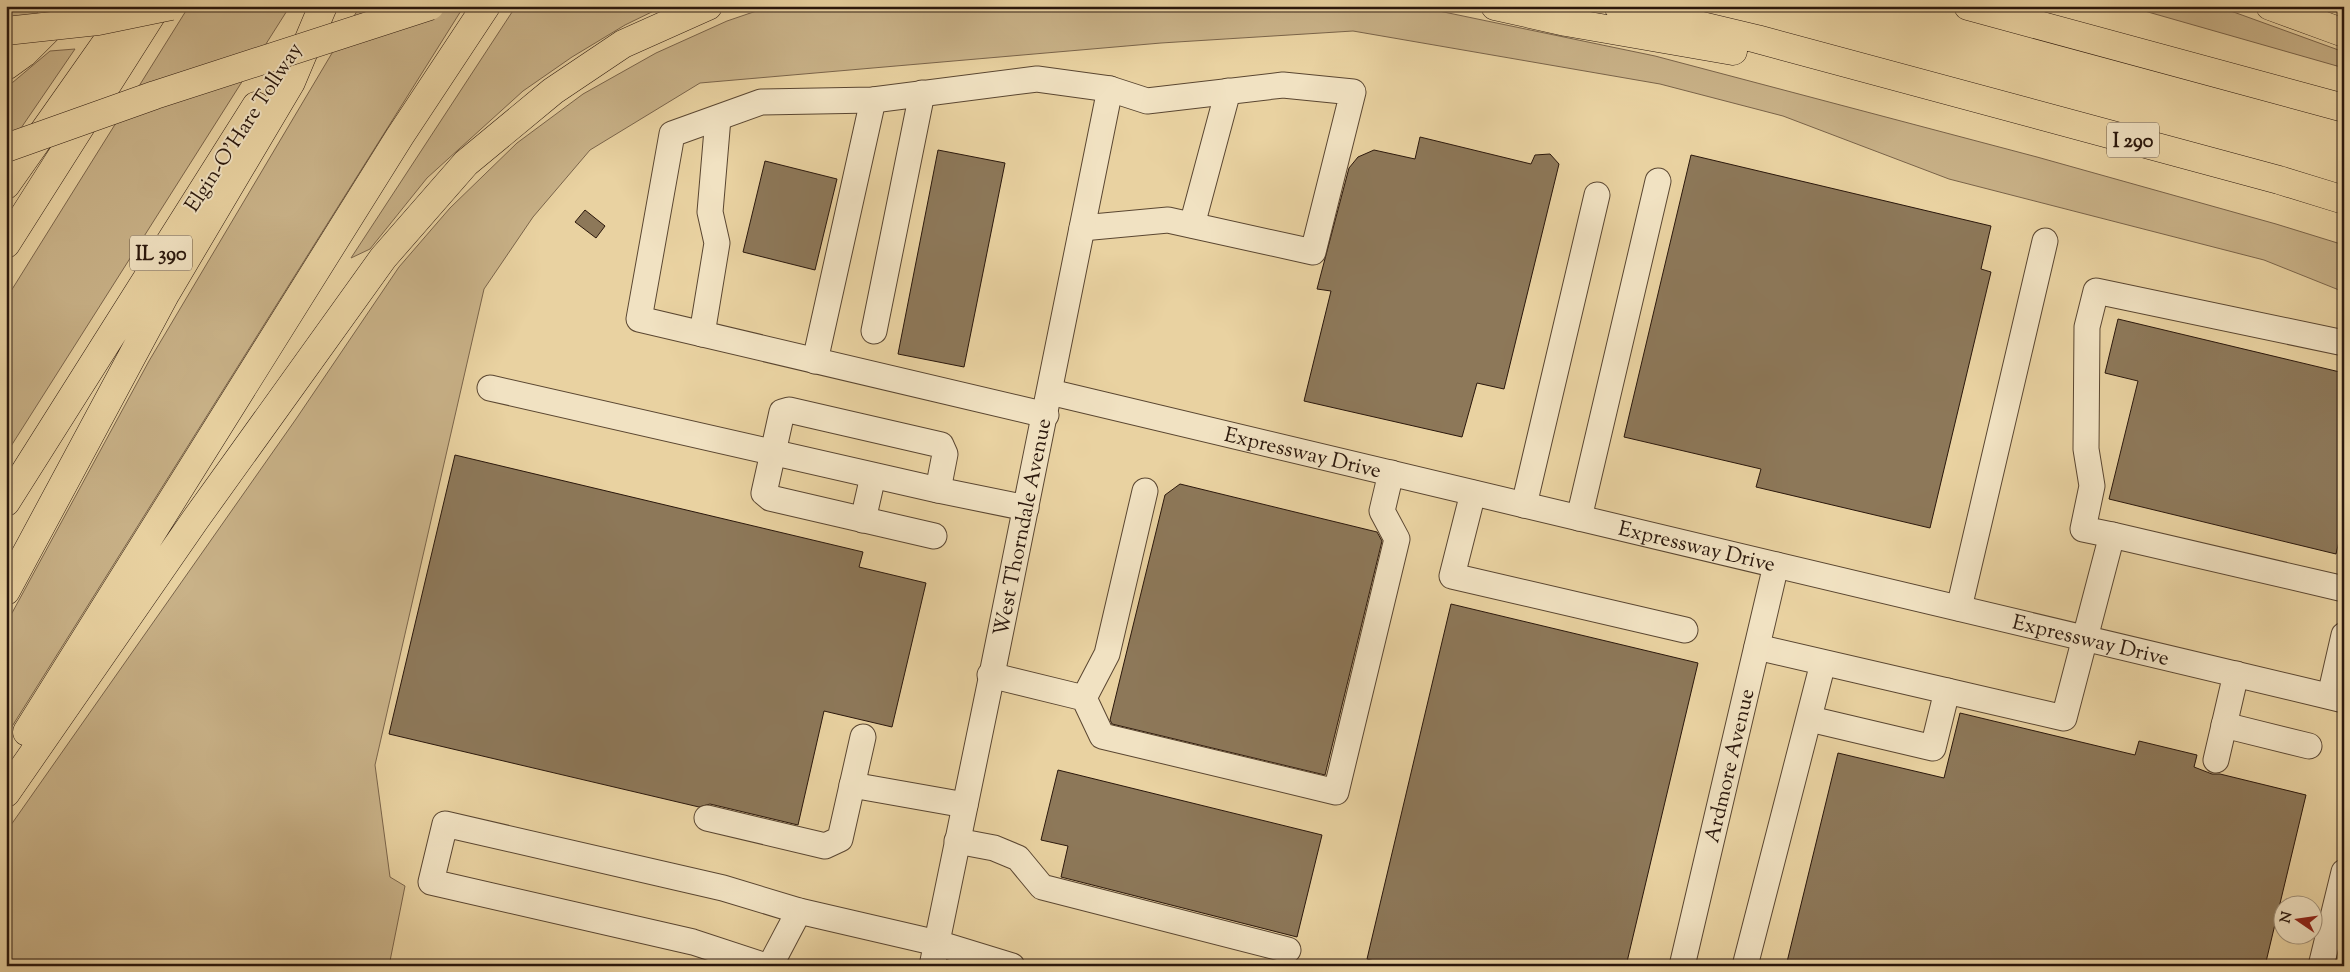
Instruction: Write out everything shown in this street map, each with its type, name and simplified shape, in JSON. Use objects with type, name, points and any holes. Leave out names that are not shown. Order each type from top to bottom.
[{"type":"highway","points":[[6,66],[24,53],[71,6]]},
{"type":"highway","points":[[6,185],[132,6]]},
{"type":"highway","points":[[6,244],[158,6]]},
{"type":"highway","points":[[6,31],[98,21],[171,6]]},
{"type":"highway","points":[[6,591],[166,293],[291,82],[321,6]]},
{"type":"highway","name":"Elgin-O'Hare Tollway","points":[[6,502],[162,253],[321,6]]},
{"type":"highway","points":[[6,148],[155,95],[430,6]]},
{"type":"highway","points":[[6,766],[400,136],[486,6]]},
{"type":"highway","points":[[6,793],[189,528],[383,258],[466,163],[554,91],[623,44],[708,6]]},
{"type":"highway","points":[[1495,6],[1576,24],[1921,83]]},
{"type":"highway","name":"I 290","points":[[1618,6],[1921,83],[2279,180],[2344,200]]},
{"type":"highway","points":[[1968,6],[2344,108]]},
{"type":"highway","points":[[2273,7],[2344,33]]},
{"type":"street","points":[[702,334],[717,243],[710,212],[718,118],[761,102],[873,100],[1037,79],[1110,89],[1147,101],[1282,85],[1353,92],[1314,252],[1168,220],[1082,228]]},
{"type":"street","name":"West Thorndale Avenue","points":[[935,954],[990,675],[1048,404],[1110,89]]},
{"type":"street","points":[[1192,225],[1228,92]]},
{"type":"street","points":[[874,331],[922,93]]},
{"type":"street","points":[[815,362],[873,100]]},
{"type":"street","name":"Expressway Drive","points":[[718,118],[672,134],[639,319],[815,362],[1048,404],[1390,473],[2337,698]]},
{"type":"street","points":[[1579,518],[1658,181]]},
{"type":"street","points":[[1524,505],[1597,195]]},
{"type":"street","points":[[1959,608],[2045,241]]},
{"type":"street","points":[[2344,343],[2096,291],[2087,327],[2086,449],[2092,486],[2082,529],[2344,589]]},
{"type":"street","points":[[490,388],[873,476],[1026,508]]},
{"type":"street","points":[[934,536],[770,498],[764,493],[782,412],[789,410],[941,445],[945,454],[938,490]]},
{"type":"street","points":[[1084,698],[1102,736],[1336,792],[1397,539],[1382,511],[1390,473]]},
{"type":"street","points":[[863,520],[873,476]]},
{"type":"street","points":[[1084,698],[1107,654],[1145,491]]},
{"type":"street","points":[[1473,493],[1452,576],[1685,630]]},
{"type":"street","points":[[1757,647],[2064,718],[2112,535]]},
{"type":"street","name":"Ardmore Avenue","points":[[1682,966],[1776,565]]},
{"type":"street","points":[[2337,698],[2344,635]]},
{"type":"street","points":[[1745,966],[1823,663]]},
{"type":"street","points":[[2216,760],[2236,674]]},
{"type":"street","points":[[990,675],[1084,698]]},
{"type":"street","points":[[1810,719],[1933,748],[1947,691]]},
{"type":"street","points":[[2224,725],[2309,746]]},
{"type":"street","points":[[706,818],[825,846],[840,839],[863,737]]},
{"type":"street","points":[[852,785],[965,804]]},
{"type":"street","points":[[799,910],[768,966],[693,942],[431,882],[445,824],[723,888],[799,910],[935,954],[1012,966]]},
{"type":"street","points":[[957,841],[994,848],[1018,858],[1042,886],[1288,950]]},
{"type":"street","points":[[2321,966],[2342,884]]},
{"type":"shaded area","points":[[6,6],[45,6],[6,39]]},
{"type":"shaded area","points":[[189,6],[290,6],[6,454],[6,299]]},
{"type":"shaded area","points":[[360,6],[464,6],[6,736],[6,624],[149,361]]},
{"type":"shaded area","points":[[516,6],[664,6],[625,25],[572,57],[523,91],[427,178],[370,249],[351,258]]},
{"type":"shaded area","points":[[771,6],[1415,6],[1655,56],[2037,157],[2276,224],[2344,245],[2344,292],[2264,260],[1949,179],[1783,116],[1660,84],[1353,31],[1161,43],[700,83],[590,150],[533,217],[484,289],[375,765],[390,877],[405,886],[389,966],[6,966],[6,832],[296,419],[399,267],[450,208],[517,143],[583,94],[656,53],[727,21]]},
{"type":"shaded area","points":[[2127,6],[2217,6],[2344,52],[2344,68]]},
{"type":"shaded area","points":[[75,49],[6,150],[6,88],[50,51]]},
{"type":"building","points":[[1420,137],[1531,164],[1535,155],[1550,154],[1559,164],[1504,389],[1477,383],[1462,437],[1304,401],[1331,291],[1317,289],[1349,168],[1358,157],[1374,150],[1415,159]]},
{"type":"building","points":[[938,150],[1005,163],[964,367],[898,354]]},
{"type":"building","points":[[1691,155],[1991,226],[1981,269],[1991,272],[1930,528],[1756,487],[1761,469],[1624,437]]},
{"type":"building","points":[[765,161],[837,179],[815,270],[743,252]]},
{"type":"building","points":[[585,210],[605,226],[596,238],[575,222]]},
{"type":"building","points":[[2118,319],[2344,373],[2344,520],[2336,554],[2109,499],[2138,381],[2105,373]]},
{"type":"building","points":[[455,455],[863,552],[859,567],[926,583],[892,727],[824,711],[798,825],[710,804],[699,807],[389,734]]},
{"type":"building","points":[[1180,484],[1377,532],[1382,541],[1325,775],[1112,724],[1110,720],[1165,495]]},
{"type":"building","points":[[1451,604],[1698,663],[1626,966],[1393,966],[1367,959]]},
{"type":"building","points":[[1960,713],[2135,755],[2139,741],[2197,755],[2194,767],[2212,774],[2220,774],[2306,795],[2282,894],[2272,894],[2272,937],[2265,966],[1786,966],[1838,753],[1944,778]]},
{"type":"building","points":[[1058,770],[1322,835],[1297,937],[1061,877],[1068,846],[1041,840]]}]
